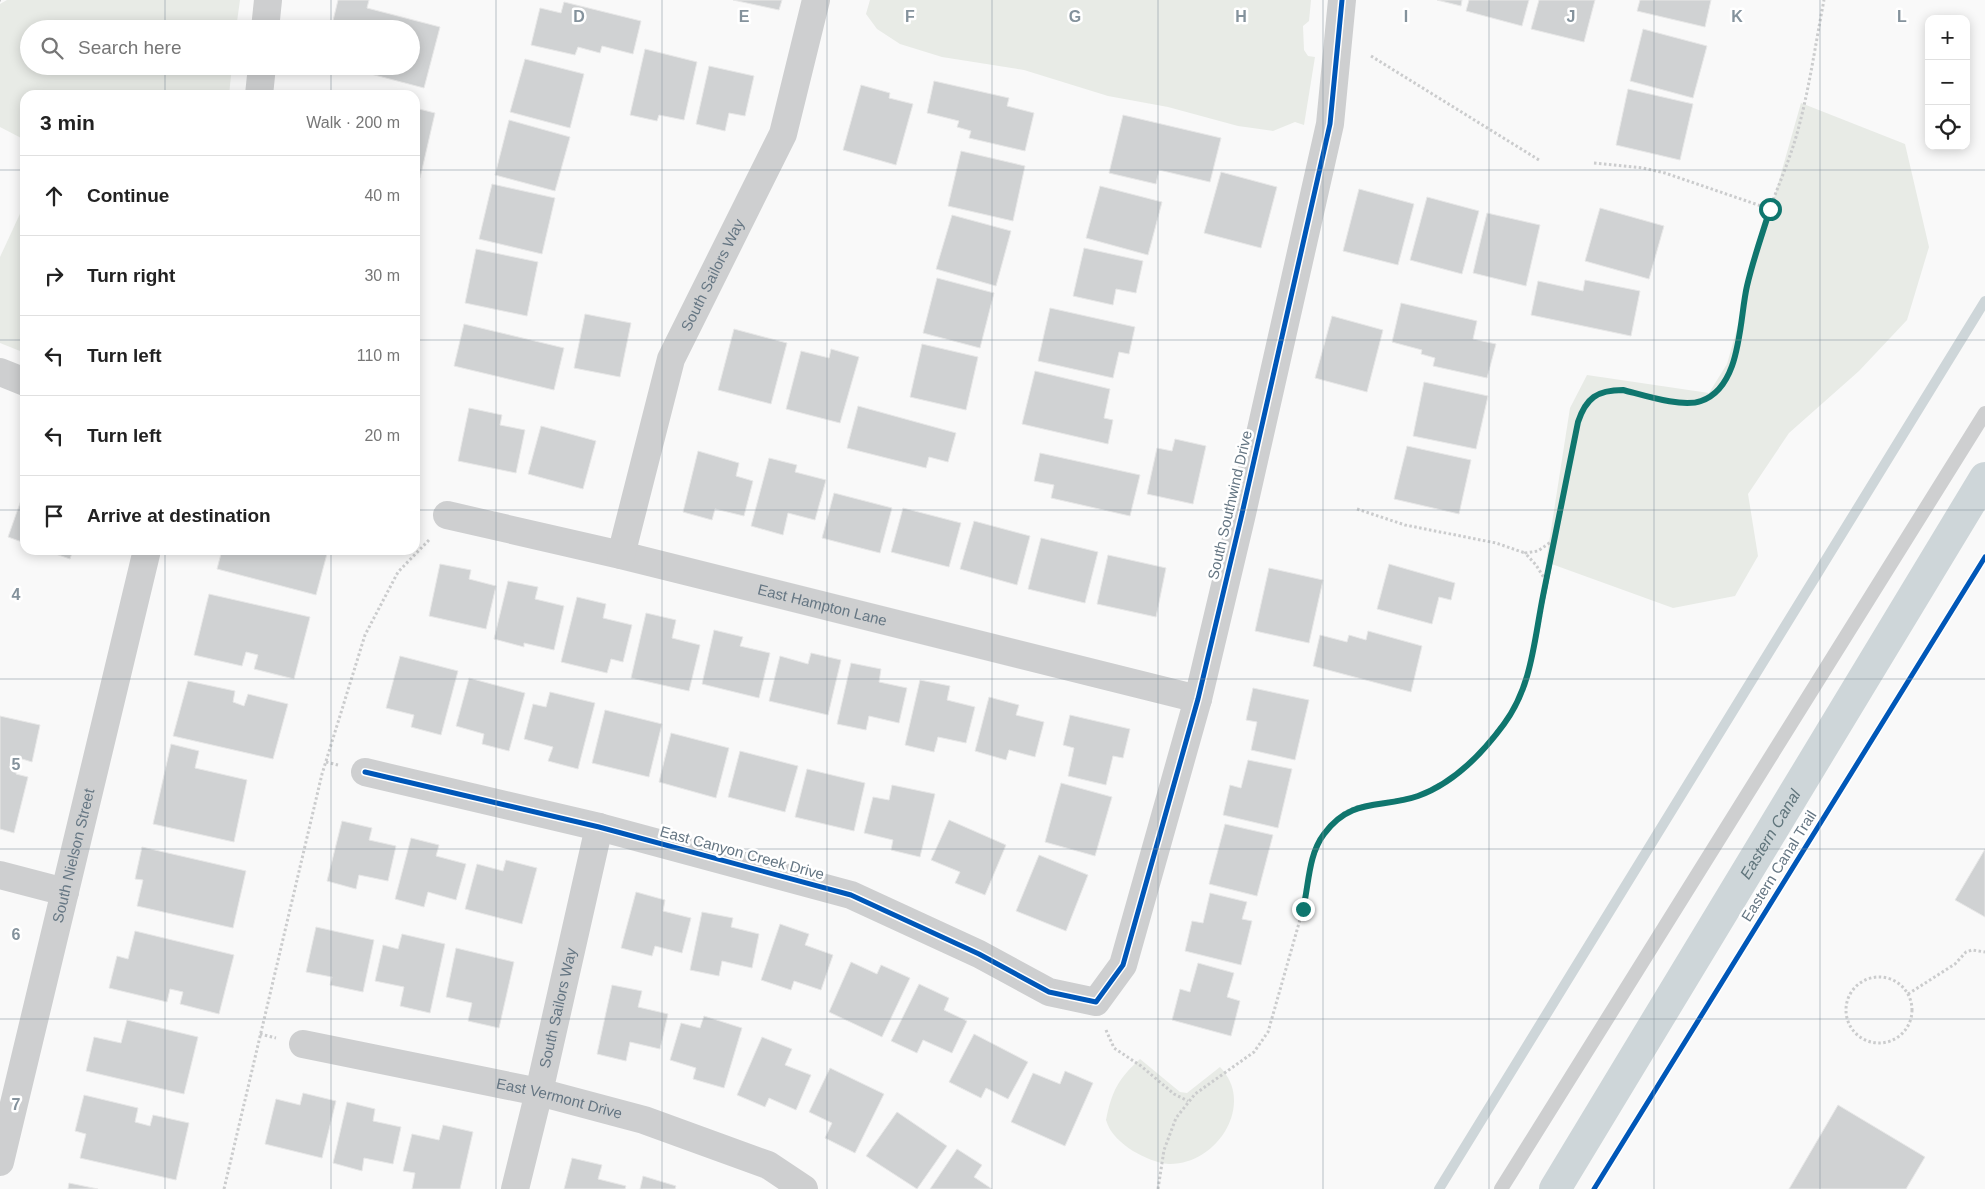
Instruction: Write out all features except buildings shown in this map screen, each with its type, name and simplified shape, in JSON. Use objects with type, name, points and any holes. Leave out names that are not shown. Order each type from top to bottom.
[{"type":"street","points":[[267,20],[268,0]]},
{"type":"street","name":"South Sailors Way","points":[[621,555],[671,359],[783,134],[816,0]]},
{"type":"street","name":"South Southwind Drive","points":[[1096,1002],[1122,965],[1198,699],[1330,124],[1342,0]]},
{"type":"street","points":[[260,90],[261,75]]},
{"type":"street","points":[[0,372],[20,380]]},
{"type":"street","name":"East Hampton Lane","points":[[442,524],[621,555],[1198,699]]},
{"type":"street","name":"South Nielson Street","points":[[0,1162],[146,555]]},
{"type":"street","name":"East Canyon Creek Drive","points":[[365,772],[599,827],[851,895],[979,954],[1049,992],[1096,1002]]},
{"type":"street","name":"South Sailors Way","points":[[515,1189],[599,827]]},
{"type":"street","points":[[0,875],[65,892]]},
{"type":"street","name":"East Vermont Drive","points":[[303,1044],[539,1092],[644,1120],[768,1165],[804,1189]]},
{"type":"lane","points":[[1501,1189],[1985,413]]},
{"type":"path","points":[[1158,1189],[1168,1135],[1188,1102],[1208,1083],[1254,1052],[1268,1032],[1303,909],[1312,862],[1323,834],[1345,812],[1356,807],[1418,796],[1456,775],[1481,752],[1504,725],[1518,703],[1525,687],[1578,422],[1583,406],[1600,393],[1623,390],[1689,403],[1700,402],[1718,390],[1728,374],[1735,355],[1746,287],[1802,114],[1824,0]]},
{"type":"path","points":[[1371,56],[1539,160]]},
{"type":"path","points":[[1594,163],[1643,168],[1665,173],[1770,209]]},
{"type":"path","points":[[1357,509],[1405,525],[1496,543],[1525,553],[1538,551],[1556,539]]},
{"type":"path","points":[[420,548],[442,524]]},
{"type":"path","points":[[1525,553],[1536,565],[1546,582]]},
{"type":"path","points":[[224,1189],[322,774],[365,635],[398,572],[414,555]]},
{"type":"path","points":[[1908,994],[1954,964],[1966,952],[1972,950],[1985,952]]},
{"type":"path","points":[[1871,978],[1891,979],[1901,985],[1908,994],[1911,1016],[1899,1035],[1889,1041],[1867,1040],[1851,1028],[1847,1018],[1848,998],[1861,982],[1871,978]]},
{"type":"path","points":[[1108,1038],[1119,1053],[1141,1066],[1163,1086],[1188,1102]]},
{"type":"shaded area","points":[[7,0],[240,0],[237,20],[20,20],[20,75],[231,75],[230,90],[20,90],[20,137],[0,127],[0,4]]},
{"type":"shaded area","points":[[870,0],[1311,0],[1309,21],[1303,26],[1304,50],[1308,56],[1315,57],[1304,125],[1295,122],[1273,131],[1238,126],[1168,107],[1108,96],[1024,70],[942,57],[900,44],[877,29],[866,14]]},
{"type":"shaded area","points":[[1801,103],[1905,144],[1929,247],[1907,320],[1859,371],[1789,433],[1748,494],[1758,556],[1735,596],[1673,608],[1546,562],[1570,408],[1587,375],[1709,393],[1727,364]]},
{"type":"shaded area","points":[[20,214],[20,351],[0,343],[0,257]]},
{"type":"shaded area","points":[[1140,1059],[1180,1092],[1187,1093],[1220,1067],[1230,1082],[1234,1098],[1232,1114],[1226,1130],[1216,1144],[1186,1162],[1169,1164],[1159,1162],[1133,1151],[1113,1134],[1106,1120],[1111,1101],[1121,1079]]},
{"type":"waterway","points":[[1439,1189],[1985,301]]},
{"type":"waterway","name":"Eastern Canal","points":[[1555,1189],[1985,478]]},
{"type":"cycle path","points":[[365,772],[599,827],[851,895],[979,954],[1049,992],[1096,1002],[1123,965],[1198,699],[1330,124],[1342,0]]},
{"type":"cycle path","name":"Eastern Canal Trail","points":[[1594,1189],[1985,557]]},
{"type":"route","points":[[1303,909],[1316,848],[1323,834],[1334,822],[1345,812],[1356,807],[1402,800],[1418,796],[1437,787],[1456,775],[1481,752],[1504,725],[1518,703],[1525,687],[1536,641],[1578,422],[1583,406],[1600,393],[1612,390],[1623,390],[1689,403],[1700,402],[1718,390],[1728,374],[1735,355],[1746,287],[1770,209]]}]
